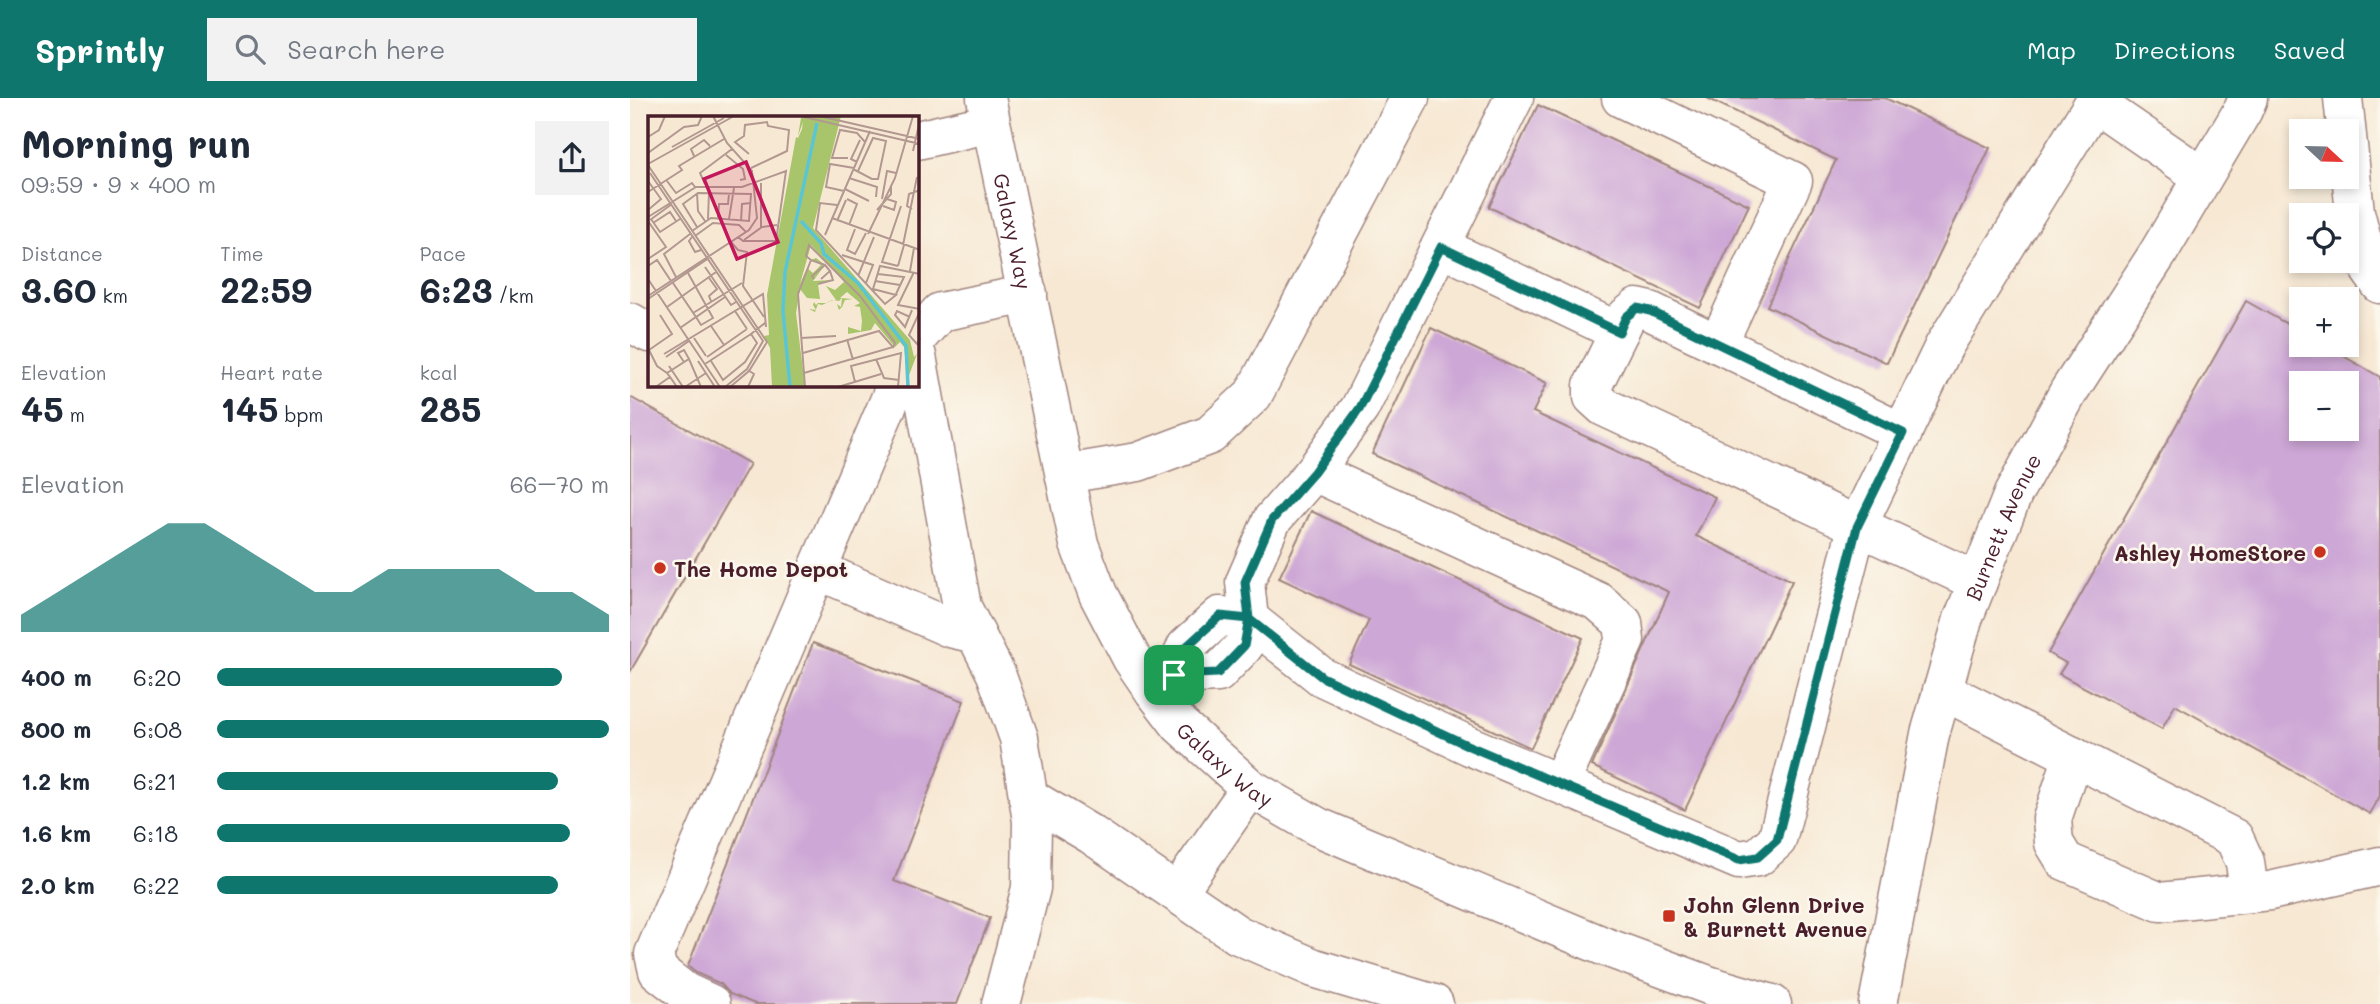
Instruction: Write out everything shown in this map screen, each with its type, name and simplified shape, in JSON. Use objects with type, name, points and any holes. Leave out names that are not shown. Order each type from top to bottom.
[{"type":"street","points":[[1065,474],[1138,462],[1210,435],[1253,395],[1410,98]]},
{"type":"street","points":[[1164,683],[1218,673],[1244,646],[1249,619],[1245,582],[1272,520],[1314,472],[1360,408],[1514,98]]},
{"type":"street","points":[[1620,98],[1793,181],[1718,344]]},
{"type":"street","name":"Burnett Avenue","points":[[1878,1004],[1930,734],[1963,619],[2013,494],[2069,391],[2157,255],[2248,98]]},
{"type":"street","points":[[2343,98],[2355,212],[2370,270],[2380,284]]},
{"type":"street","points":[[1249,619],[1322,677],[1469,746],[1739,860],[1758,857],[1777,840],[1857,527],[1944,346],[2095,100],[2203,177]]},
{"type":"street","points":[[919,139],[989,111]]},
{"type":"street","name":"Galaxy Way","points":[[989,111],[1079,544],[1098,594],[1132,659],[1164,683],[1180,725],[1250,788],[1318,827],[1603,946],[1711,986],[1772,1004]]},
{"type":"street","points":[[1441,247],[1619,332]]},
{"type":"street","points":[[919,336],[940,312],[1028,294]]},
{"type":"street","points":[[1903,433],[1650,311],[1637,308],[1626,317],[1593,385],[1593,397],[1604,407],[1978,582]]},
{"type":"street","points":[[630,322],[648,332]]},
{"type":"street","points":[[919,367],[962,607],[996,674],[1019,738],[1032,821],[1031,888],[1000,1004]]},
{"type":"street","points":[[711,1004],[685,992],[659,971],[654,954],[896,387]]},
{"type":"street","points":[[1314,472],[1599,602],[1623,623],[1625,640],[1560,784]]},
{"type":"street","points":[[818,570],[950,628],[976,634]]},
{"type":"street","points":[[1942,690],[2234,838],[2245,862],[2249,893]]},
{"type":"street","points":[[2073,756],[2052,819],[2054,844],[2065,860],[2161,902],[2270,891],[2380,866]]},
{"type":"street","points":[[1177,893],[1250,788]]},
{"type":"street","points":[[1028,797],[1092,835],[1238,935],[1314,968],[1433,1004]]},
{"type":"building","points":[[1707,98],[1885,98],[1990,148],[1887,363],[1767,306],[1836,160]]},
{"type":"building","points":[[1538,105],[1749,205],[1700,308],[1489,207]]},
{"type":"building","points":[[2246,301],[2289,325],[2289,357],[2345,357],[2380,377],[2380,796],[2370,814],[2175,705],[2162,729],[2059,674],[2066,663],[2048,653]]},
{"type":"building","points":[[1431,328],[1547,383],[1533,412],[1715,497],[1696,536],[1792,581],[1685,810],[1592,766],[1669,592],[1372,454]]},
{"type":"building","name":"The Home Depot","points":[[630,397],[750,464],[630,672]]},
{"type":"building","points":[[1311,511],[1583,638],[1531,748],[1349,664],[1369,620],[1279,578]]},
{"type":"building","points":[[813,643],[964,701],[894,881],[990,918],[957,1004],[755,1004],[730,994],[721,984],[696,973],[688,966]]},
{"type":"place","name":"Ashley HomeStore","points":[[2320,552]]},
{"type":"place","name":"The Home Depot","points":[[660,568]]},
{"type":"place","name":"John Glenn Drive & Burnett Avenue","points":[[1669,916]]},
{"type":"route","points":[[1174,675],[1186,647],[1220,616],[1249,619],[1322,677],[1469,746],[1739,860],[1758,857],[1777,840],[1857,527],[1903,433],[1650,311],[1637,308],[1626,317],[1619,332],[1441,247],[1360,408],[1314,472],[1272,520],[1245,582],[1249,619],[1244,646],[1218,673],[1174,675]]}]
